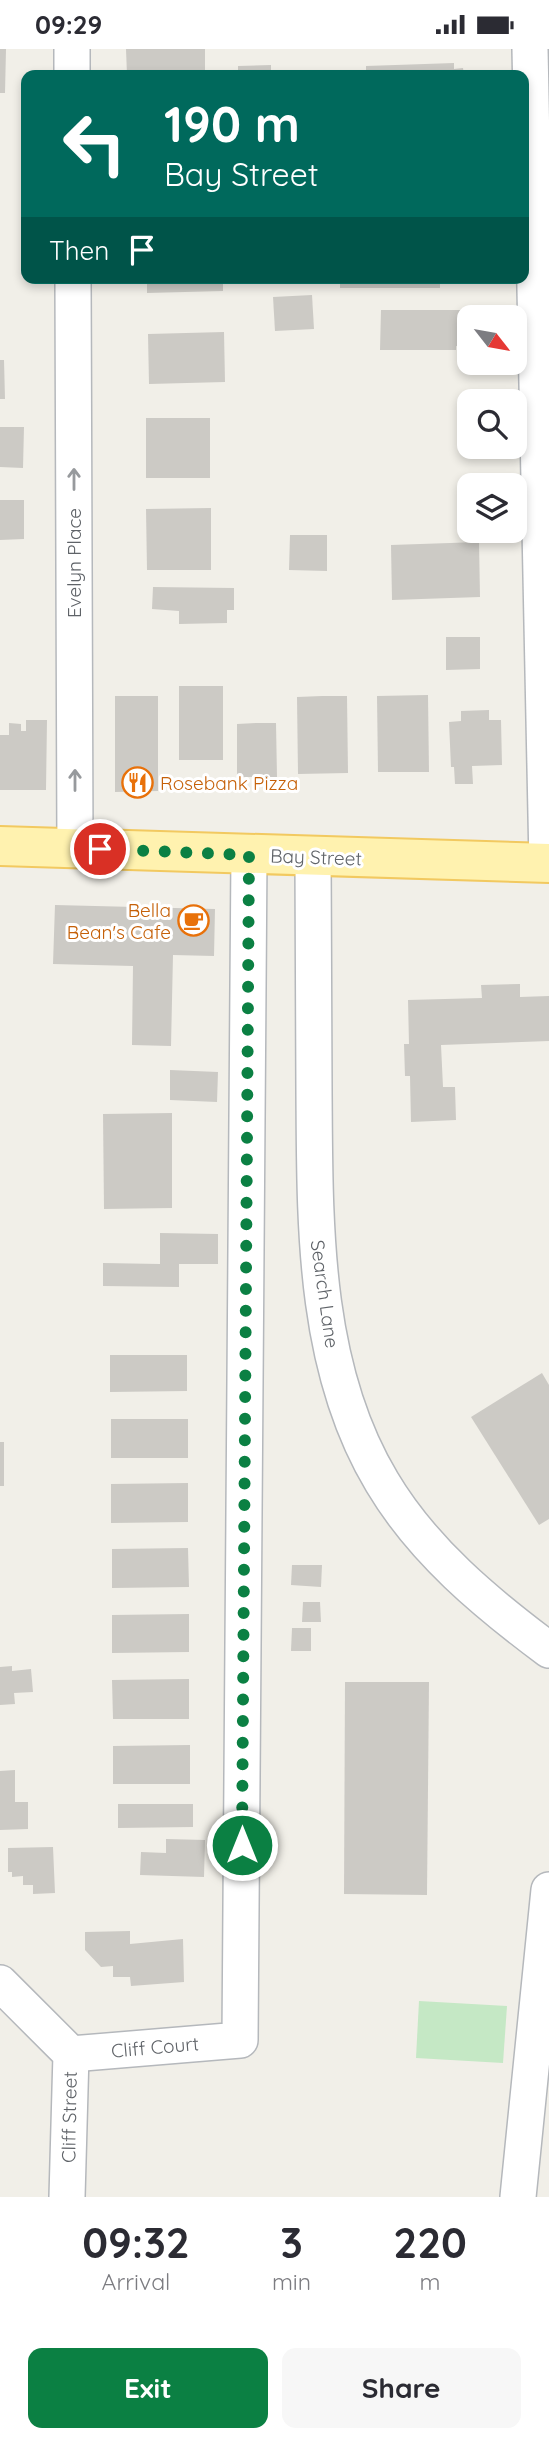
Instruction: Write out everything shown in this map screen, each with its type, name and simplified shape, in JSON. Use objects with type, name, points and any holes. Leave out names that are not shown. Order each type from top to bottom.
[{"type":"main road","name":"Bay Street","points":[[0,846],[548,863]]},
{"type":"street","points":[[72,49],[72,70]]},
{"type":"street","points":[[530,49],[548,863]]},
{"type":"street","name":"Evelyn Place","points":[[73,284],[75,849]]},
{"type":"street","name":"Cliff Court","points":[[71,2054],[240,2040],[249,855]]},
{"type":"street","name":"Search Lane","points":[[313,857],[315,1216],[333,1356],[351,1420],[382,1483],[426,1543],[491,1606],[549,1650]]},
{"type":"street","points":[[518,2197],[549,1890]]},
{"type":"street","name":"Cliff Street","points":[[0,1983],[71,2054],[67,2197]]},
{"type":"green space","points":[[419,2001],[507,2006],[503,2063],[416,2058]]},
{"type":"building","points":[[0,49],[6,49],[5,93],[0,93]]},
{"type":"building","points":[[126,49],[205,49],[205,70],[127,70]]},
{"type":"building","points":[[454,63],[454,69],[463,70],[366,70],[366,66]]},
{"type":"building","points":[[271,65],[271,70],[238,70],[238,66]]},
{"type":"building","points":[[147,284],[223,284],[223,291],[147,293]]},
{"type":"building","points":[[340,284],[440,284],[440,288],[340,288]]},
{"type":"building","points":[[312,295],[314,329],[275,331],[273,297]]},
{"type":"building","points":[[381,310],[457,310],[456,350],[380,350]]},
{"type":"building","points":[[224,332],[225,382],[149,384],[148,334]]},
{"type":"building","points":[[0,360],[4,360],[5,399],[0,399]]},
{"type":"building","points":[[146,418],[210,418],[210,478],[146,478]]},
{"type":"building","points":[[0,427],[24,427],[23,468],[0,467]]},
{"type":"building","points":[[0,500],[24,500],[24,539],[0,540]]},
{"type":"building","points":[[211,508],[211,570],[147,570],[146,509]]},
{"type":"building","points":[[290,535],[327,535],[327,571],[289,570]]},
{"type":"building","points":[[479,543],[480,597],[392,600],[391,545]]},
{"type":"building","points":[[153,587],[234,588],[234,610],[227,610],[227,623],[179,624],[179,611],[152,609]]},
{"type":"building","points":[[446,637],[480,637],[480,669],[446,670]]},
{"type":"building","points":[[179,686],[223,686],[223,760],[179,760]]},
{"type":"building","points":[[428,695],[429,772],[378,772],[377,696]]},
{"type":"building","points":[[115,696],[158,696],[158,791],[115,792]]},
{"type":"building","points":[[347,696],[348,773],[298,774],[297,697]]},
{"type":"building","points":[[489,710],[489,720],[501,720],[502,765],[472,766],[473,784],[455,784],[454,767],[451,767],[449,722],[461,721],[461,711]]},
{"type":"building","points":[[26,720],[47,720],[46,790],[0,790],[0,735],[9,735],[9,723],[21,724],[21,731],[26,731]]},
{"type":"building","points":[[276,723],[277,777],[237,777],[237,724]]},
{"type":"building","points":[[55,905],[215,909],[214,956],[173,955],[171,1046],[132,1045],[133,966],[53,964]]},
{"type":"building","points":[[520,984],[520,997],[549,996],[549,1041],[441,1045],[443,1087],[455,1087],[456,1120],[411,1122],[410,1076],[405,1076],[404,1044],[409,1044],[408,1000],[482,998],[481,985]]},
{"type":"building","points":[[170,1070],[218,1072],[217,1102],[170,1100]]},
{"type":"building","points":[[172,1113],[172,1208],[104,1209],[103,1114]]},
{"type":"building","points":[[160,1233],[218,1234],[218,1264],[179,1264],[179,1287],[103,1286],[103,1263],[160,1264]]},
{"type":"building","points":[[110,1355],[187,1355],[187,1391],[110,1392]]},
{"type":"building","points":[[542,1373],[549,1385],[549,1519],[539,1525],[471,1417]]},
{"type":"building","points":[[111,1419],[188,1419],[188,1458],[111,1458]]},
{"type":"building","points":[[0,1442],[4,1442],[4,1486],[0,1486]]},
{"type":"building","points":[[188,1483],[188,1522],[111,1523],[111,1484]]},
{"type":"building","points":[[188,1548],[189,1587],[112,1588],[112,1549]]},
{"type":"building","points":[[292,1565],[322,1565],[321,1587],[291,1585]]},
{"type":"building","points":[[303,1602],[320,1602],[321,1622],[302,1622]]},
{"type":"building","points":[[189,1614],[189,1652],[112,1653],[112,1615]]},
{"type":"building","points":[[292,1628],[311,1628],[311,1651],[291,1651]]},
{"type":"building","points":[[12,1666],[12,1671],[31,1669],[33,1692],[14,1693],[15,1704],[0,1705],[0,1667]]},
{"type":"building","points":[[189,1679],[189,1719],[113,1719],[112,1680]]},
{"type":"building","points":[[345,1682],[429,1682],[427,1895],[344,1894]]},
{"type":"building","points":[[190,1745],[190,1784],[113,1784],[113,1746]]},
{"type":"building","points":[[15,1770],[15,1802],[28,1802],[28,1829],[0,1830],[0,1771]]},
{"type":"building","points":[[118,1804],[193,1804],[193,1827],[118,1828]]},
{"type":"building","points":[[166,1839],[205,1840],[204,1877],[140,1875],[141,1852],[166,1853]]},
{"type":"building","points":[[53,1847],[55,1893],[33,1894],[33,1885],[23,1885],[23,1876],[12,1877],[12,1872],[8,1872],[8,1848]]},
{"type":"building","points":[[130,1931],[130,1944],[183,1939],[184,1982],[131,1986],[130,1977],[113,1977],[113,1966],[101,1967],[85,1950],[85,1932]]},
{"type":"place","name":"Rosebank Pizza","points":[[137,783]]},
{"type":"place","name":"Bella Bean's Cafe","points":[[194,921]]},
{"type":"route","points":[[100,849],[249,855],[242,1845]]}]
